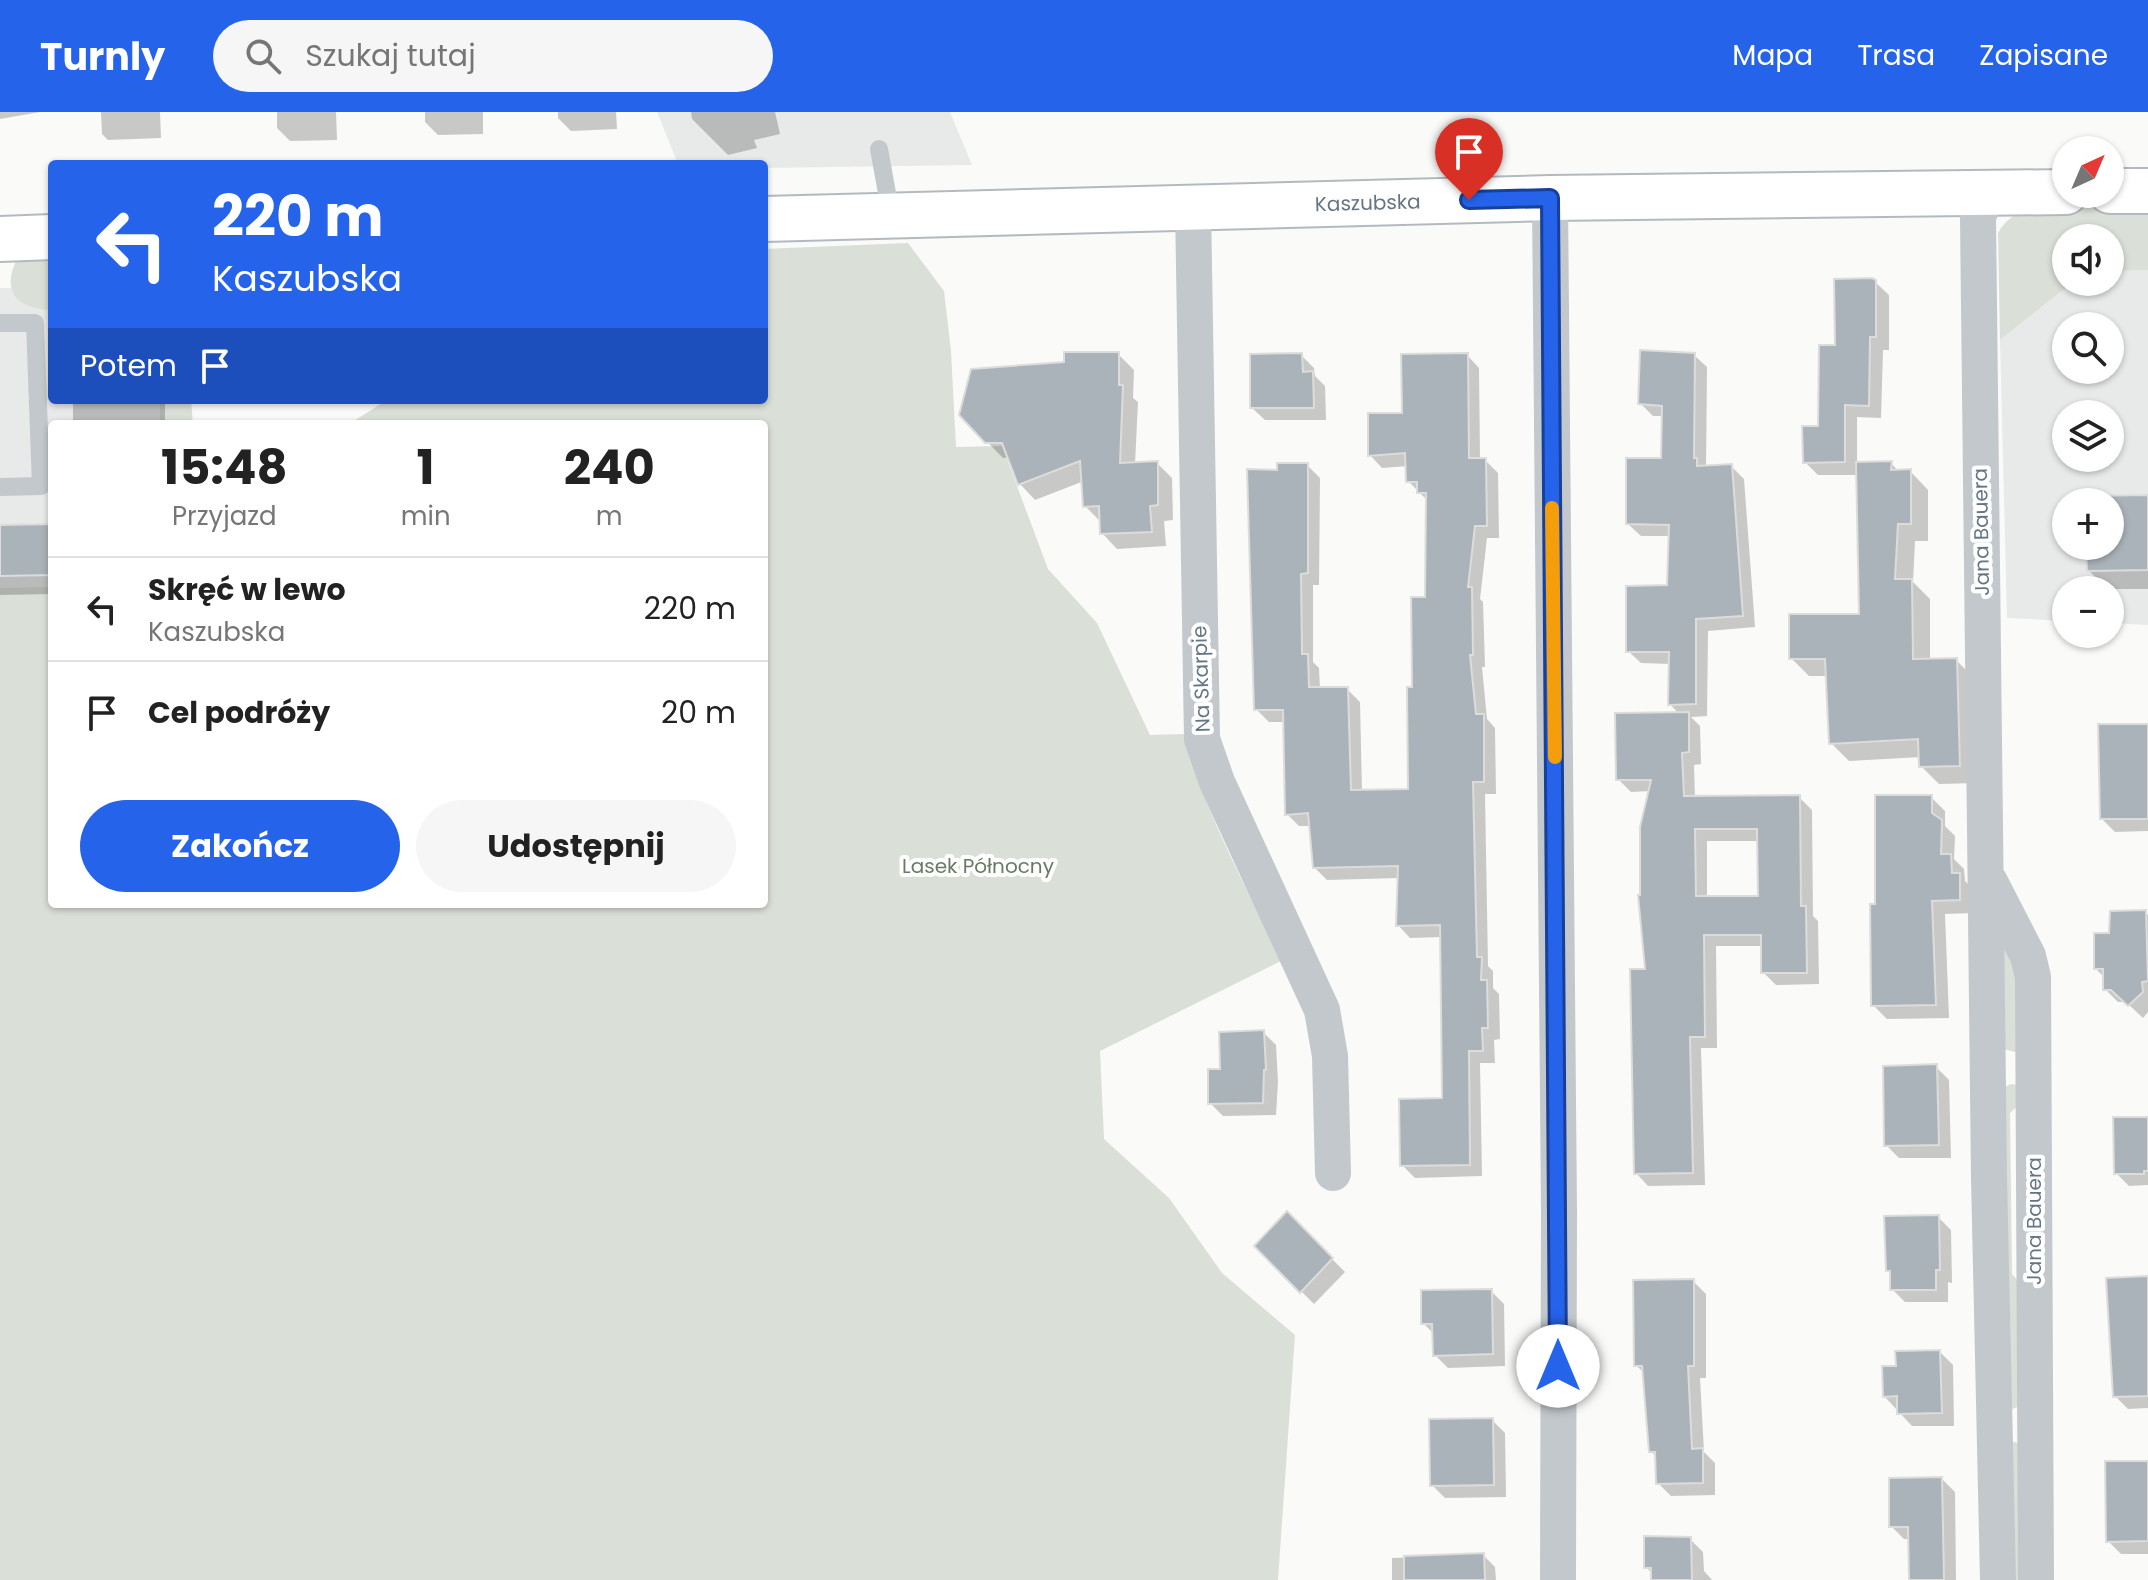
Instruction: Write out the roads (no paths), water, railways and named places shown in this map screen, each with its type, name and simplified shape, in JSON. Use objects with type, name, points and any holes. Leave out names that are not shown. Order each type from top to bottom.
[{"type":"main road","points":[[2124,191],[2148,191]]},
{"type":"main road","name":"Kaszubska","points":[[768,219],[1550,198],[2052,192]]},
{"type":"main road","points":[[0,239],[48,237]]},
{"type":"street","name":"Jana Bauera","points":[[1987,193],[1978,217],[1985,873],[1998,1580]]},
{"type":"street","points":[[1550,198],[1559,1197],[1558,1580]]},
{"type":"street","name":"Na Skarpie","points":[[1193,207],[1202,739],[1217,782],[1322,1010],[1330,1056],[1333,1173]]},
{"type":"street","name":"Jana Bauera","points":[[1985,873],[2028,956],[2033,977],[2036,1580]]},
{"type":"street","points":[[1988,1067],[2033,1067]]},
{"type":"street","points":[[1995,1425],[2035,1425]]},
{"type":"lane","points":[[879,149],[891,215]]},
{"type":"lane","points":[[0,323],[44,323],[41,486],[0,487]]},
{"type":"park label","name":"Lasek Północny","points":[[978,866]]}]
